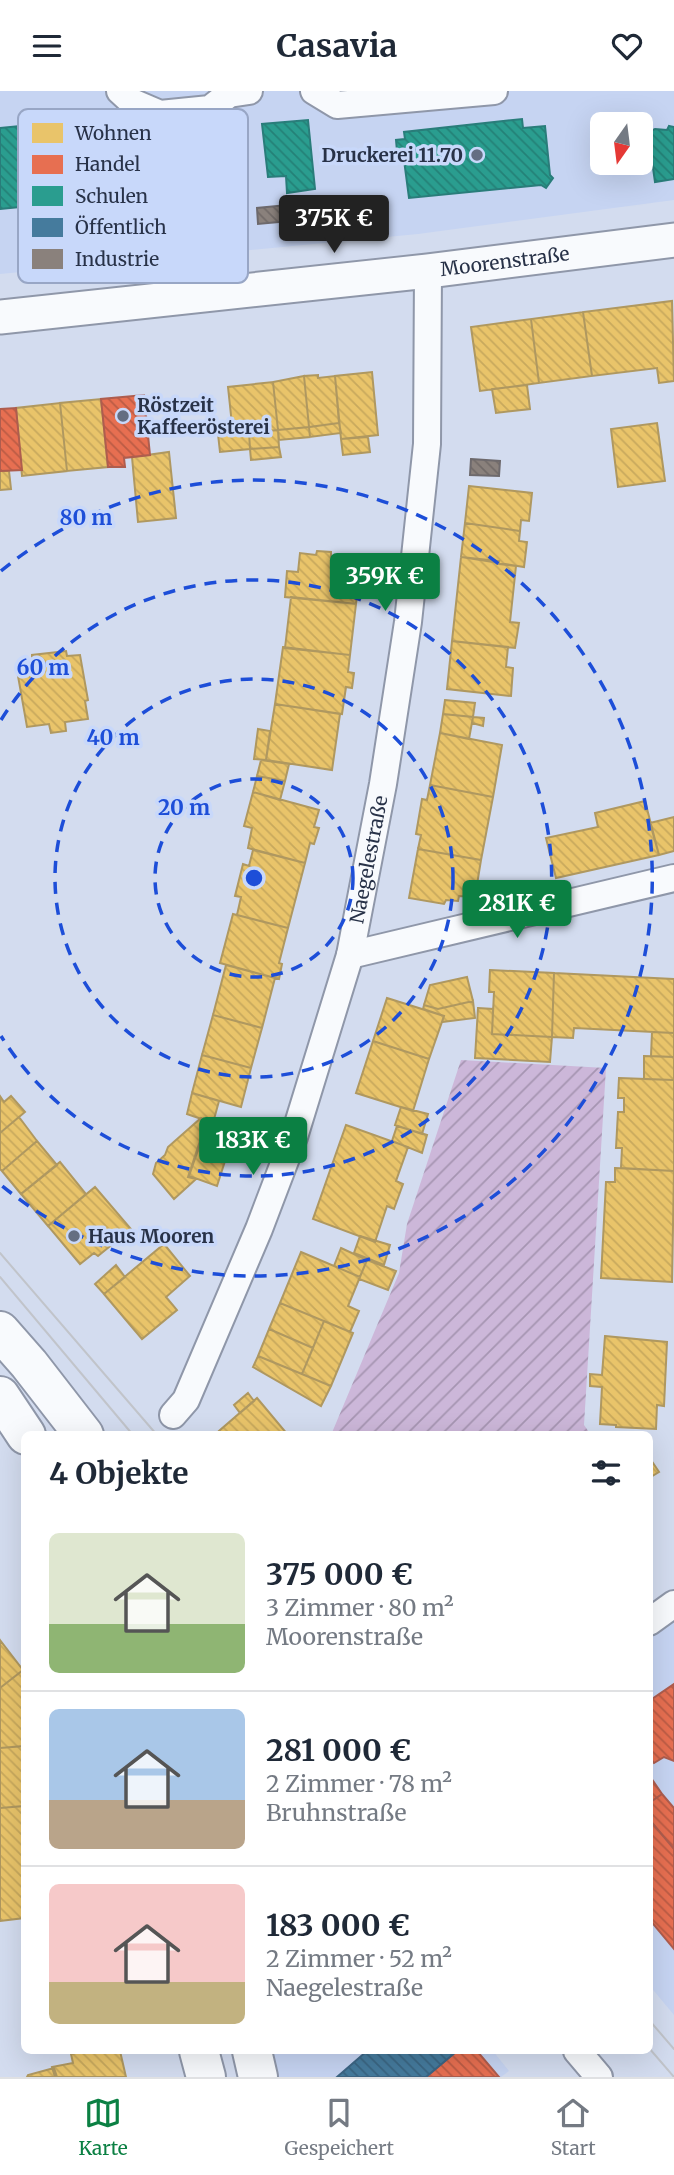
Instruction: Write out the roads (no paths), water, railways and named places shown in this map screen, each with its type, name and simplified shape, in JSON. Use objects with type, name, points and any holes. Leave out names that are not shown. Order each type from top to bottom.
[{"type":"main road","points":[[0,1331],[81,1431]]},
{"type":"main road","points":[[0,1396],[23,1431]]},
{"type":"main road","points":[[200,2054],[206,2077]]},
{"type":"main road","points":[[253,2054],[258,2077]]},
{"type":"street","points":[[120,91],[132,102],[148,109]]},
{"type":"street","points":[[210,109],[229,94],[249,91]]},
{"type":"street","points":[[314,91],[337,105],[494,91]]},
{"type":"street","name":"Moorenstraße","points":[[0,317],[428,271],[674,240]]},
{"type":"street","name":"Naegelestraße","points":[[173,1415],[186,1400],[294,1137],[350,955],[383,784],[409,609],[427,444],[428,271]]},
{"type":"street","points":[[350,955],[674,878]]},
{"type":"street","points":[[653,1619],[674,1604]]},
{"type":"street","points":[[579,2054],[598,2077]]},
{"type":"tram line","points":[[0,1253],[154,1431]]},
{"type":"tram line","points":[[0,1277],[130,1431]]},
{"type":"tram line","points":[[653,2025],[674,2049]]},
{"type":"tram line","points":[[653,2053],[674,2077]]},
{"type":"place","name":"Druckerei 11.70","points":[[477,155]]},
{"type":"place","name":"Röstzeit Kaffeerösterei","points":[[123,416]]},
{"type":"place","name":"Haus Mooren","points":[[74,1236]]}]
